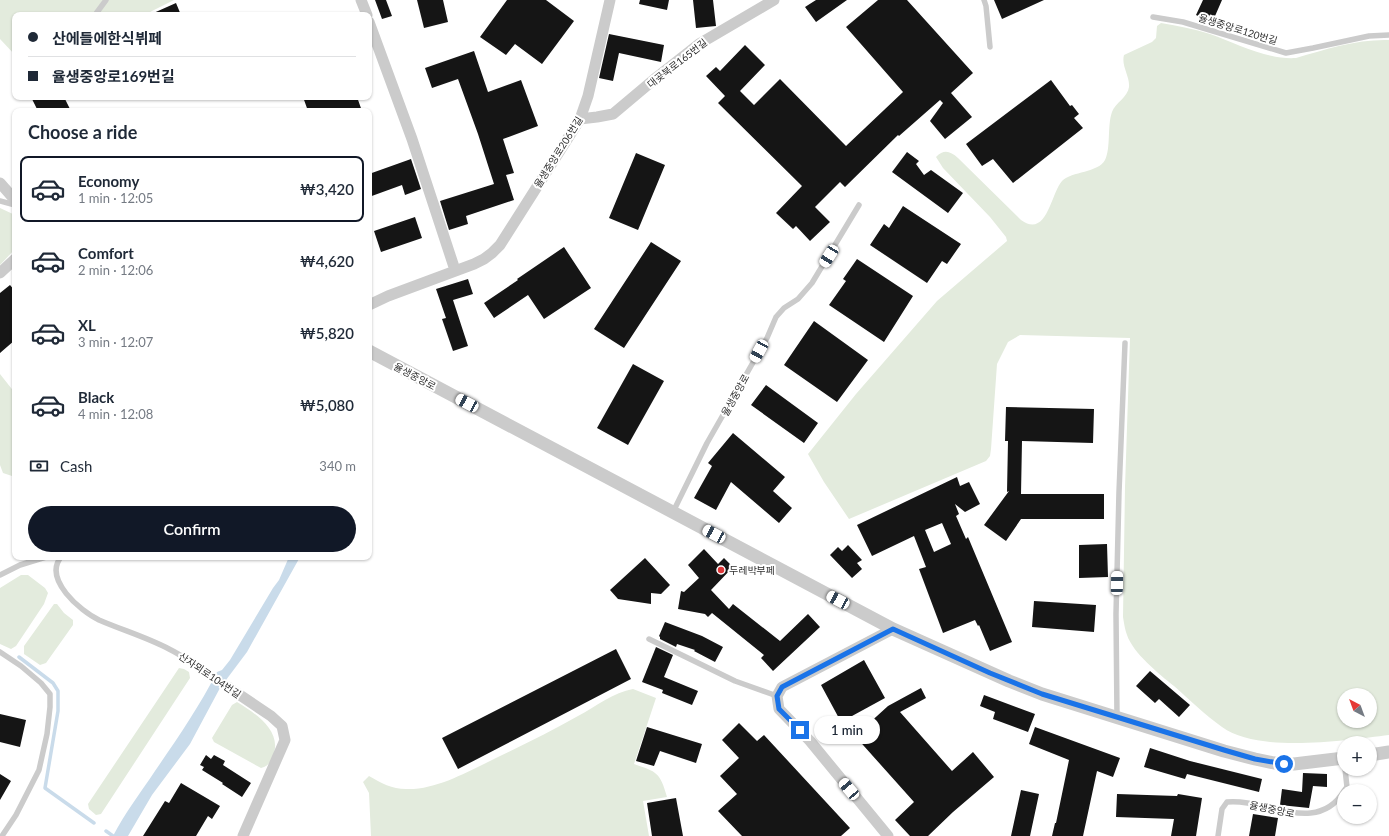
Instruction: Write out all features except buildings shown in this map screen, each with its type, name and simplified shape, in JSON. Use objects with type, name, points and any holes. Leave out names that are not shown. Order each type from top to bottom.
[{"type":"street","points":[[361,0],[366,12]]},
{"type":"street","name":"율생중앙로206번길","points":[[372,304],[388,296],[484,260],[500,245],[580,118],[588,96],[610,0]]},
{"type":"street","name":"대곶북로165번길","points":[[580,118],[597,118],[613,114],[699,44],[770,1]]},
{"type":"street","points":[[372,30],[412,138],[455,270]]},
{"type":"street","points":[[0,183],[12,197]]},
{"type":"street","points":[[0,273],[12,262]]},
{"type":"street","name":"율생중앙로","points":[[372,354],[893,629],[1010,681],[1042,694],[1224,750],[1274,763],[1294,764],[1337,759]]},
{"type":"street","points":[[888,836],[810,741],[779,709],[777,696],[782,687],[893,629]]},
{"type":"street","name":"산자뫼로104번길","points":[[228,687],[282,726],[285,740],[243,836]]},
{"type":"street","points":[[1377,754],[1389,752]]},
{"type":"lane","points":[[97,12],[106,0]]},
{"type":"lane","points":[[984,0],[986,6],[990,47]]},
{"type":"lane","name":"율생중앙로120번길","points":[[1152,18],[1183,22],[1286,53],[1369,36],[1389,35]]},
{"type":"lane","points":[[0,201],[12,204]]},
{"type":"lane","name":"율생중앙로","points":[[673,512],[704,449],[767,338],[776,317],[784,308],[798,299],[812,282],[859,205]]},
{"type":"lane","points":[[1117,717],[1116,614],[1125,343]]},
{"type":"lane","points":[[0,575],[20,565],[36,560]]},
{"type":"lane","name":"산자뫼로104번길","points":[[59,560],[56,566],[56,575],[60,584],[75,603],[85,611],[98,619],[147,638],[171,650],[228,687]]},
{"type":"lane","points":[[649,639],[735,681],[777,696]]},
{"type":"lane","points":[[0,652],[21,666],[41,683],[50,694],[47,734],[39,770],[16,815],[2,836]]},
{"type":"lane","name":"율생중앙로","points":[[1218,836],[1222,809],[1227,802],[1255,804],[1294,815],[1313,814],[1330,808],[1337,801]]},
{"type":"shaded area","points":[[0,0],[174,0],[150,12],[12,12],[12,52],[0,39]]},
{"type":"shaded area","points":[[1161,23],[1180,26],[1210,34],[1263,54],[1285,58],[1296,58],[1354,43],[1389,40],[1389,735],[1377,737],[1337,736],[1337,741],[1280,743],[1238,735],[1222,727],[1147,663],[1130,642],[1123,617],[1125,487],[1130,338],[1020,335],[1008,342],[997,364],[991,449],[990,456],[986,461],[849,519],[824,482],[808,454],[856,394],[937,301],[1007,241],[1006,237],[990,217],[943,168],[936,157],[944,152],[952,154],[958,158],[1021,220],[1030,224],[1037,224],[1047,212],[1062,181],[1072,175],[1091,170],[1102,164],[1105,160],[1108,149],[1112,112],[1126,94],[1129,87],[1123,59],[1124,55],[1152,42],[1156,38],[1157,26]]},
{"type":"shaded area","points":[[0,208],[12,214],[12,252],[0,265]]},
{"type":"shaded area","points":[[0,374],[12,389],[12,476],[3,473],[0,465]]},
{"type":"shaded area","points":[[21,575],[28,575],[45,588],[48,593],[44,604],[16,646],[11,649],[0,644],[0,588]]},
{"type":"shaded area","points":[[54,604],[57,604],[64,613],[73,620],[73,625],[46,663],[40,665],[24,654],[24,646]]},
{"type":"shaded area","points":[[179,668],[189,672],[190,678],[101,814],[96,815],[89,809],[88,804]]},
{"type":"shaded area","points":[[633,689],[656,698],[634,764],[653,771],[660,778],[667,797],[643,801],[649,836],[371,836],[369,793],[363,782],[369,776],[387,785],[401,789],[416,789],[447,781],[567,722],[612,696]]},
{"type":"shaded area","points":[[237,702],[259,717],[266,724],[274,739],[275,747],[271,761],[261,768],[214,742],[212,738],[232,705]]},
{"type":"water","points":[[288,560],[298,560],[247,652],[220,688],[190,744],[152,795],[128,836],[113,836],[128,811],[188,723],[217,672],[222,670],[230,660],[279,580]]},
{"type":"waterway","points":[[19,657],[53,683],[58,691],[58,711],[45,788],[94,823]]},
{"type":"waterway","points":[[106,831],[113,836]]},
{"type":"place","name":"두레박부페","points":[[721,570]]},
{"type":"route","points":[[800,730],[779,709],[777,696],[782,687],[893,629],[990,673],[1042,694],[1255,759],[1284,764]]}]
